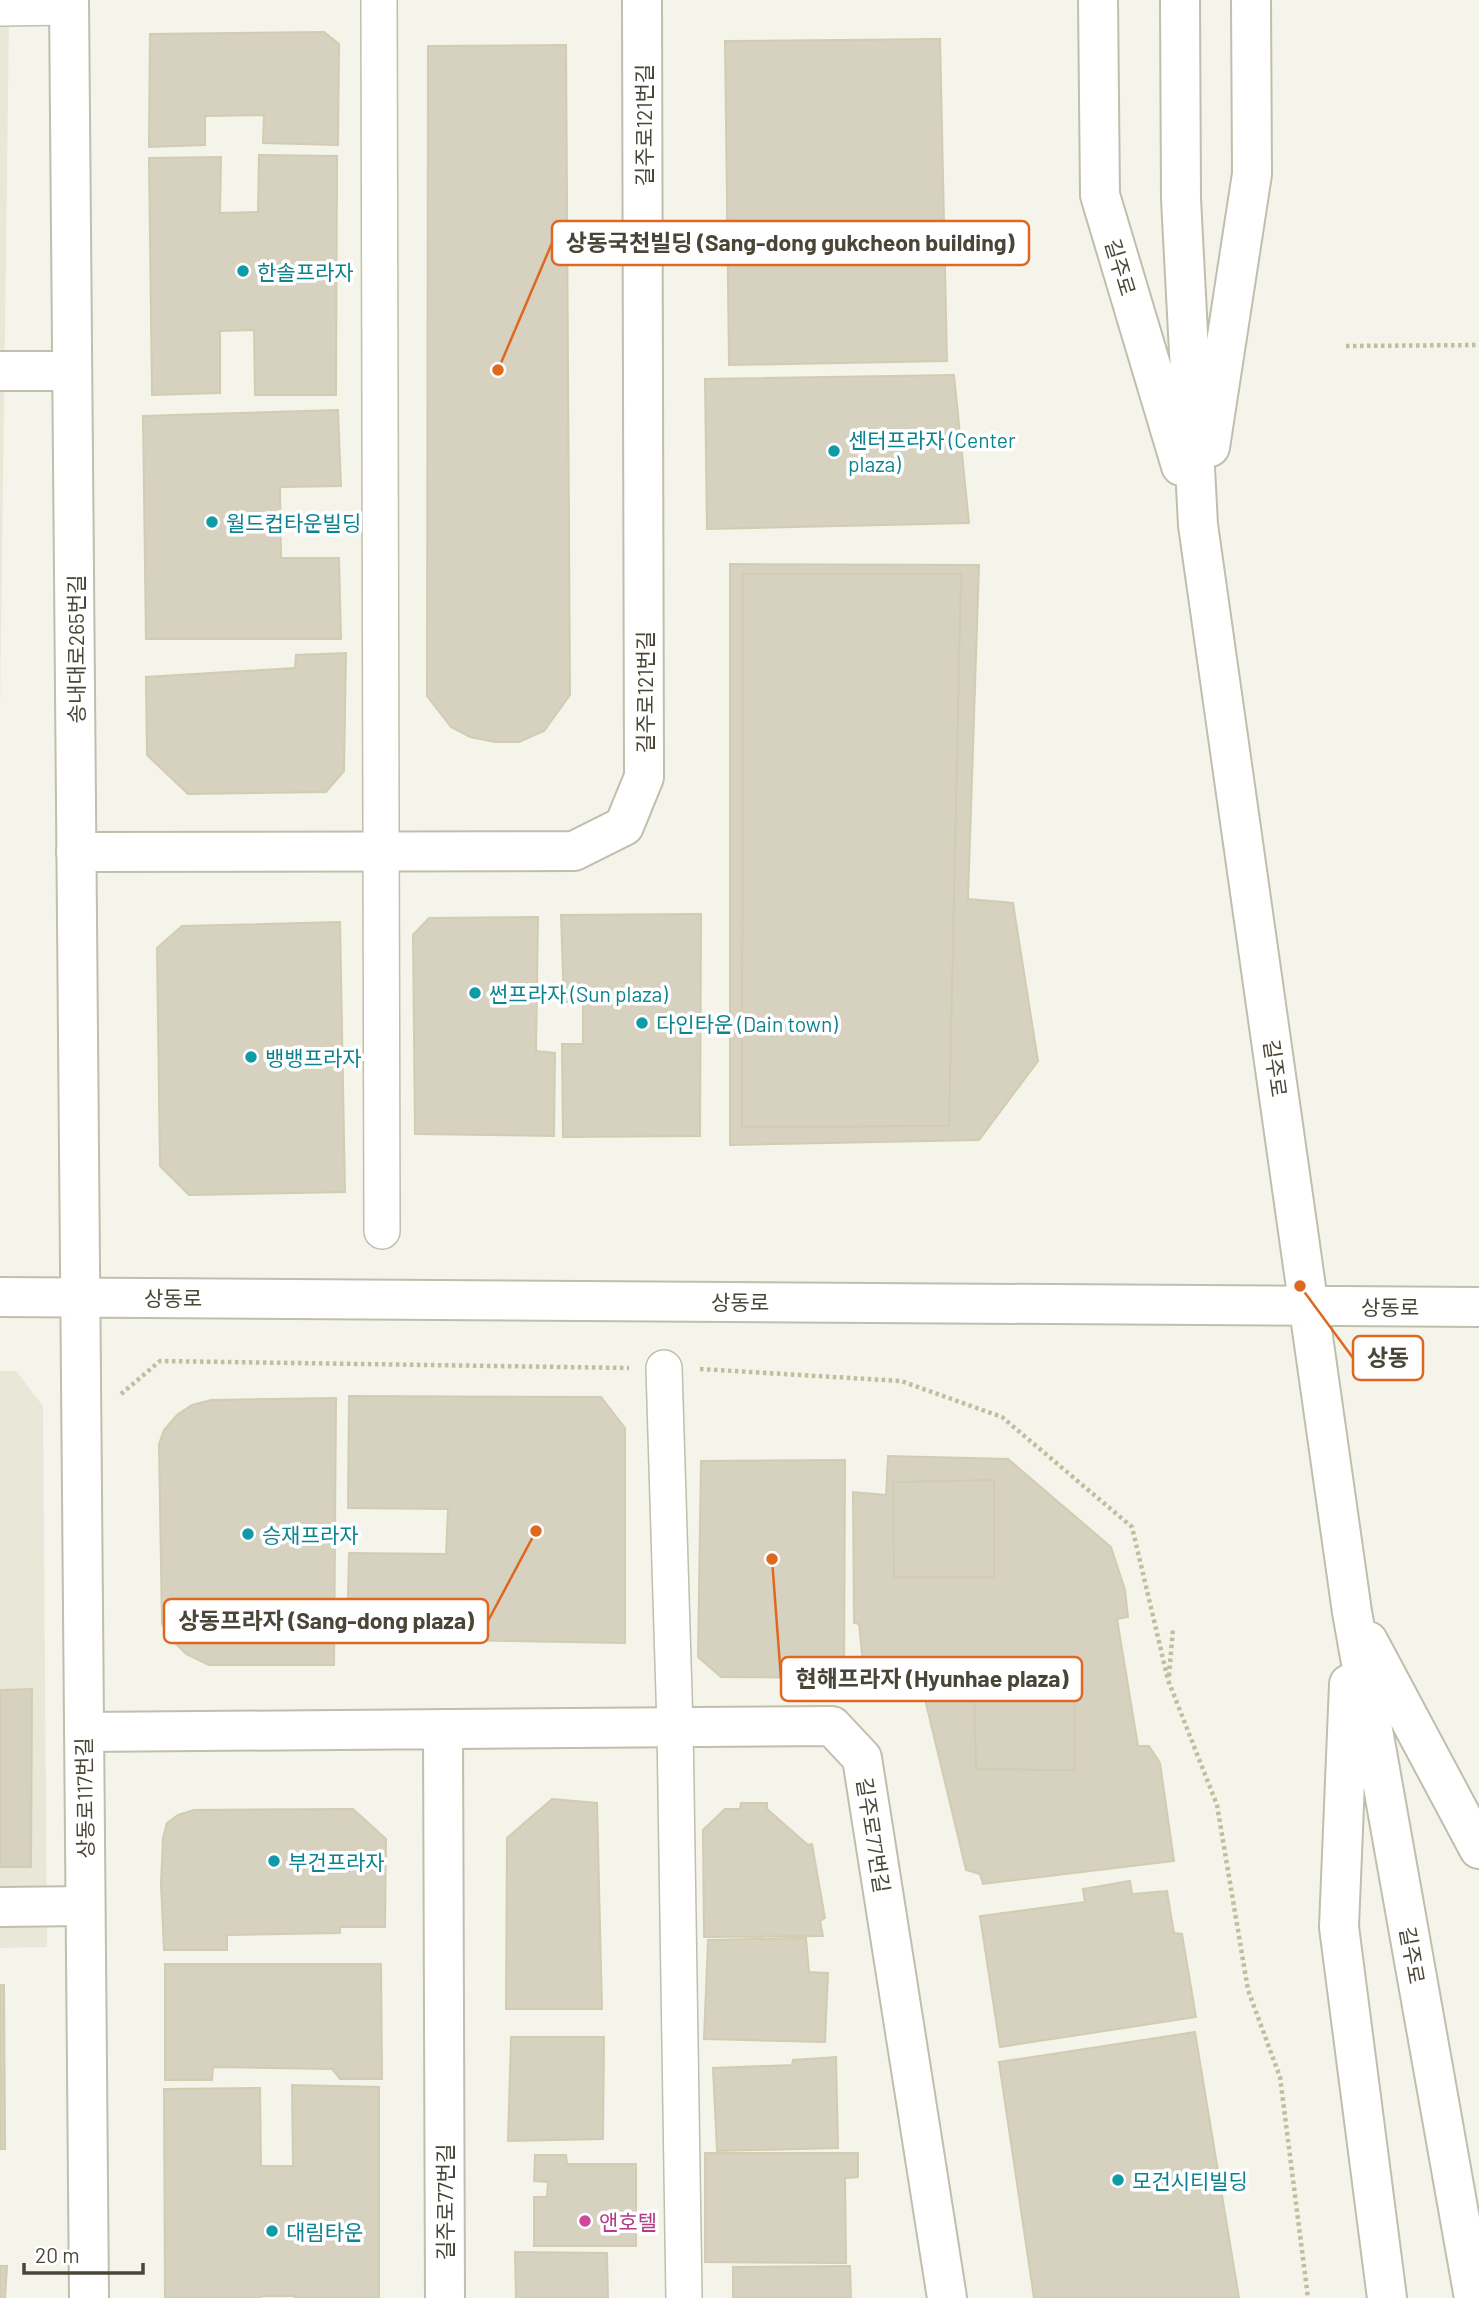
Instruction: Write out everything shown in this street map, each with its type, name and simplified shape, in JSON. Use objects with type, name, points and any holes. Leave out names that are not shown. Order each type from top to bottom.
[{"type":"street","points":[[379,0],[382,1231]]},
{"type":"street","name":"길주로121번길","points":[[76,852],[574,851],[624,826],[644,777],[642,0]]},
{"type":"street","name":"길주로","points":[[1098,0],[1100,195],[1198,525]]},
{"type":"street","name":"길주로","points":[[1180,0],[1181,199],[1198,525],[1352,1612],[1474,2298]]},
{"type":"street","name":"길주로","points":[[1198,525],[1252,174],[1251,0]]},
{"type":"street","points":[[0,8],[69,4]]},
{"type":"street","name":"송내대로265번길","points":[[69,4],[80,1297]]},
{"type":"street","points":[[0,371],[72,371]]},
{"type":"street","name":"상동로","points":[[0,1297],[1479,1307]]},
{"type":"street","name":"상동로117번길","points":[[80,1297],[89,2298]]},
{"type":"street","points":[[664,1368],[675,1727],[684,2298]]},
{"type":"street","name":"길주로","points":[[1352,1612],[1479,1849]]},
{"type":"street","name":"길주로","points":[[1352,1612],[1339,1927],[1387,2298]]},
{"type":"street","name":"길주로77번길","points":[[84,1732],[831,1726],[862,1758],[947,2298]]},
{"type":"street","name":"길주로77번길","points":[[443,1729],[445,2298]]},
{"type":"street","points":[[0,1907],[85,1906]]},
{"type":"path","points":[[1346,346],[1479,345]]},
{"type":"path","points":[[116,1399],[160,1361],[664,1368],[901,1381],[1002,1417],[1132,1527],[1168,1680],[1217,1805],[1248,1990],[1280,2077],[1308,2298]]},
{"type":"path","points":[[1168,1680],[1173,1628]]},
{"type":"shaded area","points":[[0,19],[9,19],[0,711]]},
{"type":"shaded area","points":[[0,1371],[16,1371],[43,1406],[47,1947],[0,1948]]},
{"type":"building","points":[[324,32],[339,44],[338,145],[263,143],[264,115],[205,116],[205,145],[149,147],[150,34]]},
{"type":"building","points":[[940,39],[947,361],[729,365],[725,41]]},
{"type":"building","points":[[566,45],[570,695],[544,731],[519,742],[495,742],[470,737],[451,727],[427,696],[428,46]]},
{"type":"building","name":"한솔프라자","points":[[259,155],[337,156],[336,395],[255,395],[254,330],[220,331],[220,393],[152,395],[149,158],[221,157],[220,213],[258,212]]},
{"type":"building","name":"센터프라자 (Center plaza)","points":[[954,375],[969,523],[707,529],[705,379]]},
{"type":"building","name":"월드컵타운빌딩","points":[[338,410],[341,486],[280,487],[281,558],[339,558],[341,639],[146,639],[143,416]]},
{"type":"building","points":[[730,564],[979,565],[968,899],[1013,903],[1038,1061],[979,1140],[730,1145]]},
{"type":"building","points":[[743,574],[961,574],[949,1126],[742,1127]]},
{"type":"building","points":[[346,653],[344,771],[326,792],[188,794],[147,755],[146,677],[295,668],[296,655]]},
{"type":"building","name":"다인타운 (Dain town)","points":[[701,914],[700,1136],[563,1137],[562,1044],[583,1044],[583,1002],[564,1002],[561,915]]},
{"type":"building","name":"썬프라자 (Sun plaza)","points":[[538,917],[536,1051],[555,1053],[554,1136],[415,1134],[413,935],[429,918]]},
{"type":"building","name":"뱅뱅프라자","points":[[340,922],[345,1192],[189,1195],[160,1166],[157,948],[182,926]]},
{"type":"building","points":[[349,1396],[601,1397],[625,1428],[625,1643],[347,1638],[349,1553],[446,1554],[448,1509],[348,1508]]},
{"type":"building","name":"승재프라자","points":[[336,1398],[334,1665],[209,1665],[186,1654],[171,1639],[162,1624],[159,1444],[164,1430],[177,1415],[192,1405],[211,1400]]},
{"type":"building","points":[[888,1456],[1008,1459],[1111,1547],[1125,1590],[1128,1617],[1117,1619],[1138,1746],[1149,1746],[1160,1763],[1174,1861],[983,1884],[980,1874],[966,1870],[919,1674],[864,1674],[859,1624],[854,1623],[853,1492],[886,1495]]},
{"type":"building","points":[[845,1460],[844,1678],[721,1677],[698,1657],[701,1461]]},
{"type":"building","points":[[994,1480],[994,1577],[894,1577],[893,1482]]},
{"type":"building","points":[[1075,1672],[1075,1770],[976,1769],[974,1674]]},
{"type":"building","points":[[32,1689],[31,1867],[0,1867],[0,1690]]},
{"type":"building","points":[[552,1799],[597,1803],[602,2009],[506,2009],[507,1838]]},
{"type":"building","points":[[741,1803],[767,1803],[767,1809],[808,1845],[812,1844],[825,1918],[820,1921],[823,1936],[704,1937],[703,1830],[725,1809],[740,1809]]},
{"type":"building","name":"부건프라자","points":[[353,1809],[386,1839],[385,1927],[340,1927],[340,1933],[227,1935],[227,1950],[164,1950],[161,1884],[163,1838],[167,1823],[178,1815],[194,1810]]},
{"type":"building","points":[[1130,1881],[1132,1894],[1167,1891],[1174,1933],[1182,1934],[1196,2017],[1000,2047],[980,1916],[1085,1902],[1083,1889]]},
{"type":"building","points":[[806,1938],[809,1972],[828,1973],[825,2042],[704,2039],[708,1940]]},
{"type":"building","points":[[165,1964],[381,1964],[382,2079],[340,2079],[332,2069],[213,2067],[212,2080],[165,2080]]},
{"type":"building","points":[[0,1985],[4,1985],[5,2149],[0,2149]]},
{"type":"building","name":"모건시티빌딩","points":[[1195,2032],[1239,2298],[1034,2298],[999,2062]]},
{"type":"building","points":[[511,2037],[604,2037],[603,2139],[508,2141]]},
{"type":"building","points":[[836,2057],[838,2148],[717,2151],[713,2068],[792,2065],[793,2060]]},
{"type":"building","name":"대림타운","points":[[292,2085],[379,2087],[379,2298],[165,2298],[164,2089],[260,2088],[261,2166],[293,2166]]},
{"type":"building","points":[[705,2153],[858,2153],[858,2177],[845,2178],[846,2263],[705,2262]]},
{"type":"building","name":"앤호텔","points":[[535,2155],[566,2155],[567,2164],[636,2164],[636,2246],[534,2246],[534,2197],[547,2197],[548,2182],[534,2181]]},
{"type":"building","points":[[515,2252],[607,2253],[608,2298],[516,2298]]},
{"type":"building","points":[[0,2266],[7,2266],[5,2298],[0,2298]]},
{"type":"building","points":[[850,2266],[851,2298],[733,2298],[733,2267]]},
{"type":"place","name":"한솔프라자","points":[[243,271]]},
{"type":"place","name":"상동국천빌딩 (Sang-dong gukcheon building)","points":[[498,370]]},
{"type":"place","name":"센터프라자 (Center plaza)","points":[[834,451]]},
{"type":"place","name":"월드컵타운빌딩","points":[[212,522]]},
{"type":"place","name":"썬프라자 (Sun plaza)","points":[[475,993]]},
{"type":"place","name":"다인타운 (Dain town)","points":[[642,1023]]},
{"type":"place","name":"뱅뱅프라자","points":[[251,1057]]},
{"type":"place","name":"상동","points":[[1300,1286]]},
{"type":"place","name":"상동프라자 (Sang-dong plaza)","points":[[536,1531]]},
{"type":"place","name":"승재프라자","points":[[248,1534]]},
{"type":"place","name":"현해프라자 (Hyunhae plaza)","points":[[772,1559]]},
{"type":"place","name":"부건프라자","points":[[274,1861]]},
{"type":"place","name":"모건시티빌딩","points":[[1118,2180]]},
{"type":"place","name":"앤호텔","points":[[585,2221]]},
{"type":"place","name":"대림타운","points":[[272,2231]]}]
